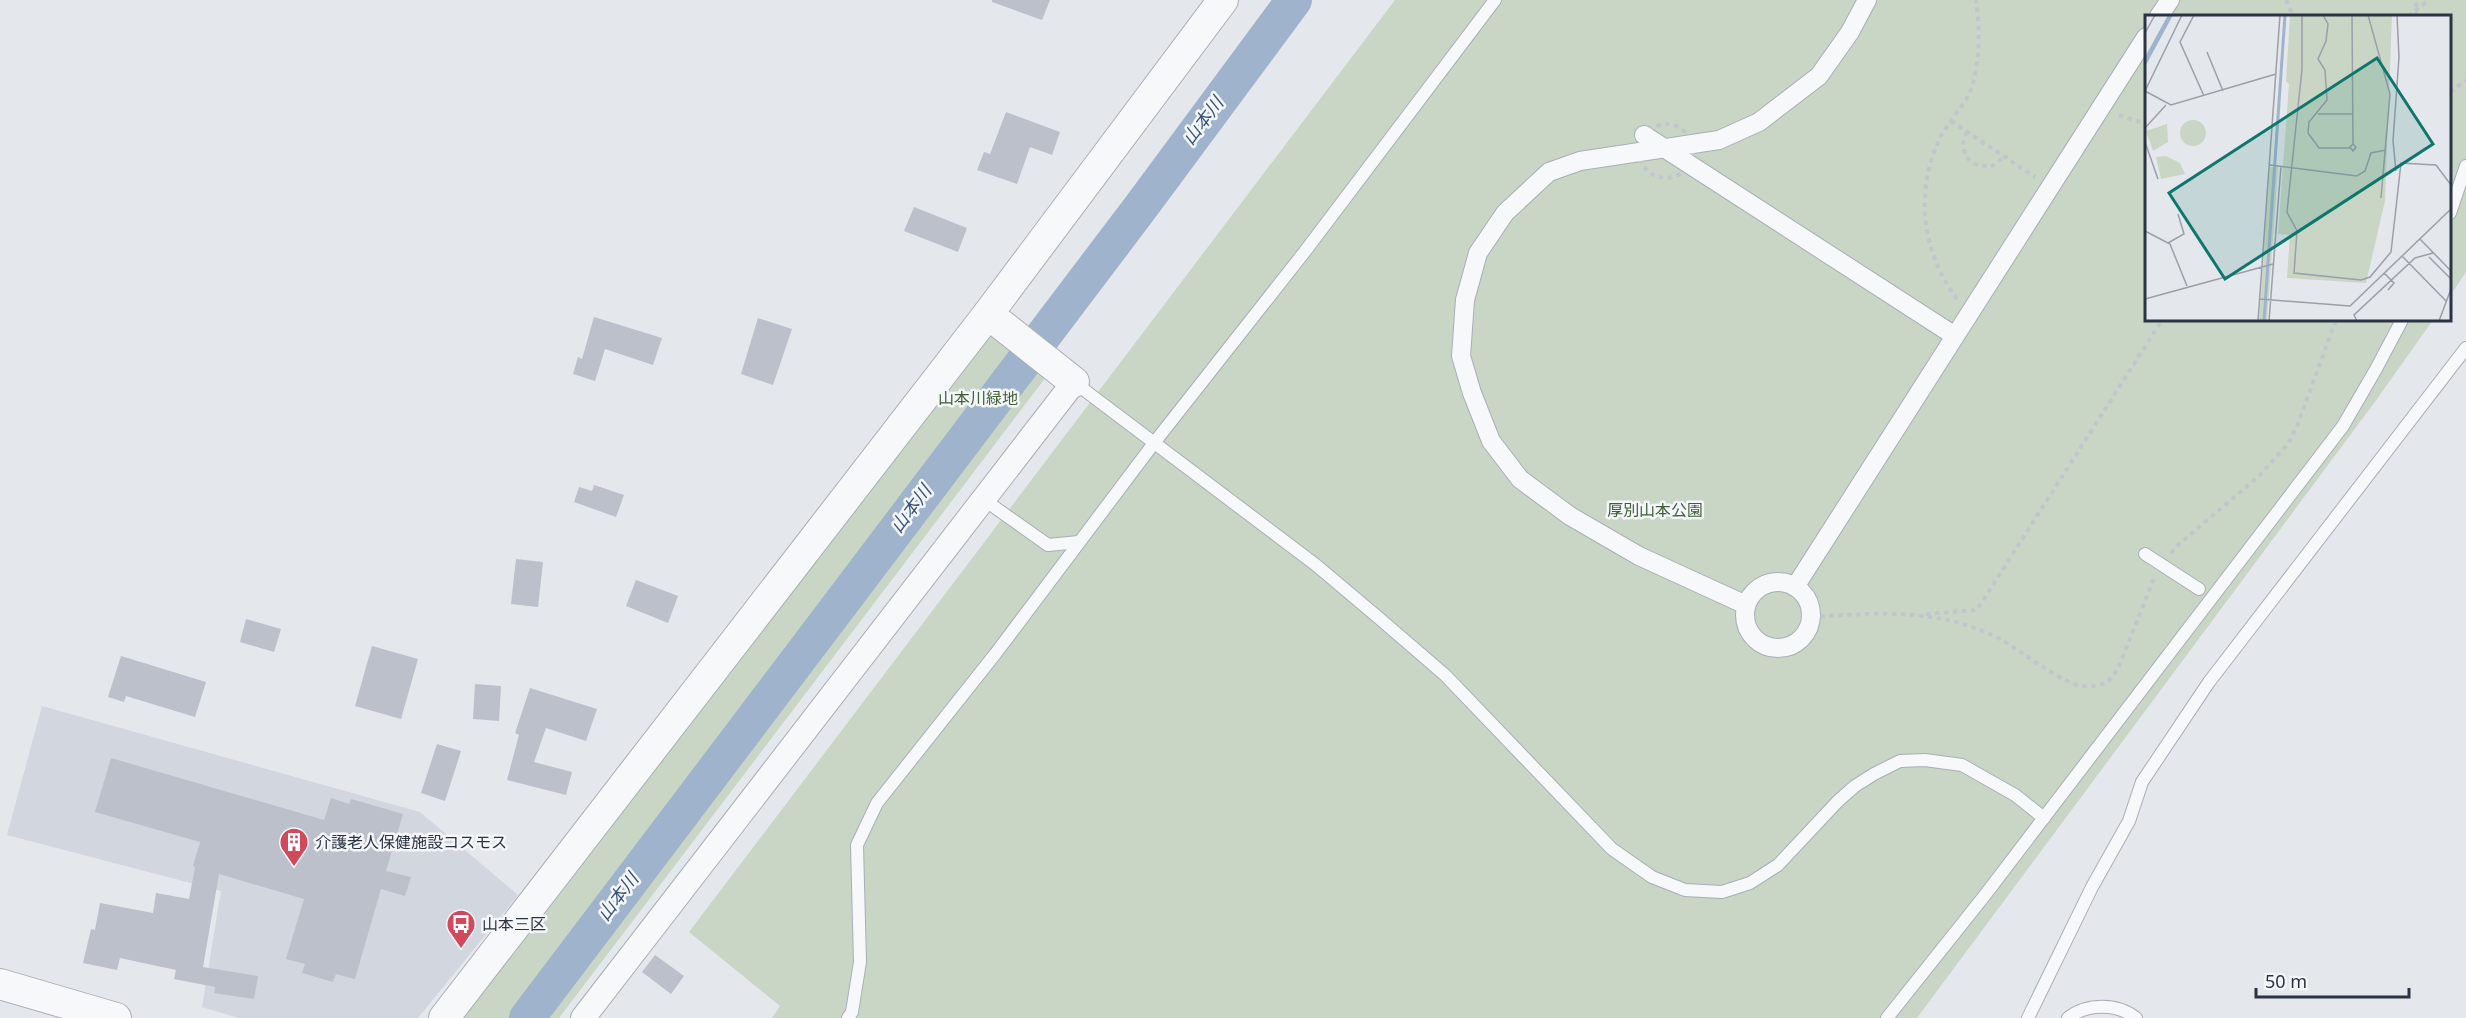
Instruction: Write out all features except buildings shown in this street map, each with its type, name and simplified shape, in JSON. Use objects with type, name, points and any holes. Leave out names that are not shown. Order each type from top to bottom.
[{"type":"street","points":[[444,1018],[988,314],[1223,0]]},
{"type":"street","points":[[1746,605],[1639,556],[1570,516],[1520,479],[1491,441],[1472,393],[1461,356],[1465,300],[1478,253],[1504,213],[1549,172],[1580,161],[1719,140],[1759,122],[1819,76],[1850,32],[1867,0]]},
{"type":"street","points":[[2160,15],[2170,0]]},
{"type":"street","points":[[1795,587],[2145,39]]},
{"type":"street","points":[[1644,135],[1955,336]]},
{"type":"street","points":[[583,1018],[983,499],[1067,376],[988,314]]},
{"type":"street","points":[[1786,583],[1795,587],[1808,600],[1811,617],[1807,633],[1800,641],[1781,649],[1761,644],[1745,623],[1746,605],[1757,590],[1766,585],[1786,583]]},
{"type":"street","points":[[0,984],[116,1018]]},
{"type":"lane","points":[[848,1018],[852,1012],[860,962],[857,845],[878,802],[1154,443],[1306,250],[1495,0]]},
{"type":"lane","points":[[2451,210],[2466,166]]},
{"type":"lane","points":[[1887,1018],[2044,818],[2343,426],[2401,321]]},
{"type":"lane","points":[[2028,1018],[2092,887],[2129,821],[2142,782],[2209,682],[2466,348]]},
{"type":"lane","points":[[1067,376],[1316,565],[1445,675],[1612,849],[1652,877],[1685,890],[1722,892],[1750,883],[1778,865],[1855,786],[1900,761],[1925,760],[1962,765],[2015,795],[2044,818]]},
{"type":"lane","points":[[983,499],[1048,545],[1080,542]]},
{"type":"lane","points":[[2145,554],[2199,589]]},
{"type":"lane","points":[[2068,1018],[2095,1006],[2126,1010],[2136,1018]]},
{"type":"path","points":[[1971,312],[1945,282],[1936,263],[1925,224],[1924,208],[1930,170],[1941,137],[1963,105],[1972,86],[1978,28],[1976,0]]},
{"type":"path","points":[[2286,0],[2293,15]]},
{"type":"path","points":[[2416,0],[2416,14]]},
{"type":"path","points":[[2416,14],[2429,0]]},
{"type":"path","points":[[2451,91],[2466,80]]},
{"type":"path","points":[[2102,107],[2145,124]]},
{"type":"path","points":[[1951,121],[2050,188]]},
{"type":"path","points":[[1967,132],[1963,148],[1973,164],[1991,167],[2004,157]]},
{"type":"path","points":[[1917,615],[1977,610],[2161,321]]},
{"type":"path","points":[[1811,617],[1895,612],[1940,617],[1999,639],[2081,686],[2101,686],[2112,680],[2151,583],[2161,565],[2178,545],[2258,477],[2288,444],[2297,426],[2336,321]]},
{"type":"shaded area","points":[[42,706],[420,812],[518,895],[418,1018],[239,1018],[202,1007],[221,891],[7,835]]},
{"type":"green space","name":"厚別山本公園","points":[[1395,0],[2466,0],[2466,272],[2451,294],[2451,15],[2145,15],[2145,321],[2432,321],[2377,399],[1917,1018],[772,1018],[780,1006],[689,932]]},
{"type":"green space","name":"山本川緑地","points":[[980,325],[1046,377],[559,1018],[460,1018]]},
{"type":"waterway","name":"山本川","points":[[527,1018],[1143,204],[1294,0]]},
{"type":"place","name":"介護老人保健施設コスモス","points":[[294,868]]},
{"type":"place","name":"山本三区","points":[[461,950]]}]
